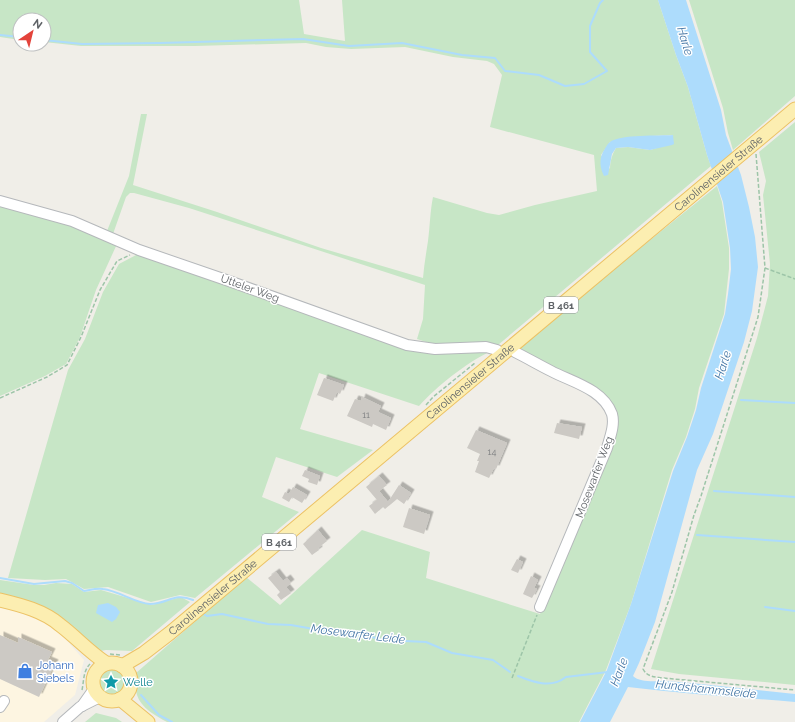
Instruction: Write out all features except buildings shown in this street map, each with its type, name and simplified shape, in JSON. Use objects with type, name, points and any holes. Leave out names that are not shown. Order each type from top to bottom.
[{"type":"main road","name":"Carolinensieler Straße","points":[[125,670],[795,109]]},
{"type":"main road","points":[[0,600],[36,611],[49,617],[60,624],[81,644],[106,663]]},
{"type":"main road","points":[[81,644],[93,667],[93,678],[97,693],[110,701],[123,696],[131,684],[125,670],[117,664],[106,663],[93,667]]},
{"type":"main road","points":[[123,696],[146,720]]},
{"type":"street","name":"Utteler Weg","points":[[0,201],[67,219],[139,250],[407,345],[435,349],[486,347],[506,351]]},
{"type":"street","name":"Mosewarfer Weg","points":[[506,351],[515,352],[552,372],[584,386],[605,402],[612,414],[613,424],[607,448],[540,607]]},
{"type":"street","points":[[63,722],[97,693]]},
{"type":"path","points":[[752,146],[756,154],[765,268],[758,317],[704,489],[694,515],[672,592],[643,669],[645,674],[649,676],[663,678],[795,690]]},
{"type":"path","points":[[0,398],[47,377],[67,365],[81,337],[100,290],[117,261],[139,250]]},
{"type":"path","points":[[765,268],[795,279]]},
{"type":"path","points":[[512,678],[540,607]]},
{"type":"path","points":[[81,693],[85,670],[93,667]]},
{"type":"shaded area","points":[[0,605],[17,609],[55,627],[84,660],[75,695],[44,722],[0,722]]},
{"type":"green space","points":[[0,0],[299,0],[304,34],[345,41],[342,0],[658,0],[688,87],[711,166],[498,345],[482,342],[435,345],[417,339],[423,319],[425,285],[189,208],[134,193],[130,193],[126,197],[113,234],[107,231],[129,176],[141,114],[147,114],[133,185],[321,248],[423,278],[433,197],[487,213],[499,215],[597,191],[594,155],[490,127],[502,75],[494,64],[487,61],[453,57],[405,47],[351,49],[326,47],[306,43],[195,46],[81,46],[52,43],[52,12],[12,12],[12,39],[0,37]],"holes":[[[673,135],[660,147],[650,150],[628,147],[616,148],[610,163],[610,169],[601,155],[610,142],[652,136]]]},
{"type":"green space","points":[[689,0],[795,0],[795,96],[733,150],[723,108]]},
{"type":"green space","points":[[795,122],[795,685],[679,674],[651,669],[757,338],[768,296],[770,264],[763,195],[766,181],[759,152]]},
{"type":"green space","points":[[717,186],[722,202],[729,248],[729,269],[724,314],[699,388],[695,409],[686,437],[672,470],[631,604],[606,670],[579,722],[167,722],[145,708],[136,693],[136,673],[246,577],[280,605],[362,530],[430,552],[426,578],[540,614],[609,450],[614,414],[600,393],[515,349]]},
{"type":"green space","points":[[0,203],[57,219],[117,244],[96,290],[80,337],[66,364],[45,376],[0,396]]},
{"type":"green space","points":[[138,254],[406,348],[491,351],[452,376],[419,406],[319,373],[300,429],[373,450],[337,477],[276,457],[262,497],[299,512],[195,598],[180,595],[151,602],[108,587],[84,589],[66,579],[45,580],[8,578],[68,370],[85,339],[103,292],[119,264]]},
{"type":"green space","points":[[0,580],[34,585],[56,583],[72,584],[84,592],[101,590],[152,605],[181,597],[190,602],[132,651],[106,650],[95,652],[0,595]]},
{"type":"green space","points":[[112,667],[122,671],[126,681],[122,691],[112,695],[102,691],[98,681],[102,671]]},
{"type":"green space","points":[[96,713],[116,718],[122,722],[85,722]]},
{"type":"water","points":[[658,0],[686,0],[721,110],[726,135],[741,175],[755,237],[758,267],[752,311],[744,342],[713,434],[697,470],[655,622],[633,676],[644,681],[682,682],[795,694],[795,702],[690,694],[628,687],[610,722],[580,722],[607,670],[631,604],[673,471],[696,410],[701,388],[725,314],[731,269],[730,248],[723,202],[707,155],[688,87]]},
{"type":"water","points":[[673,135],[674,144],[672,145],[650,150],[628,147],[616,148],[612,154],[608,175],[604,176],[601,167],[601,158],[607,145],[615,139],[640,136]]},
{"type":"water","points":[[108,603],[116,607],[120,612],[116,619],[112,622],[96,613],[98,605]]},
{"type":"waterway","points":[[52,41],[82,44],[303,39],[349,46],[402,43],[462,55],[495,58],[505,71],[539,75],[565,86],[584,84],[607,71],[590,52],[590,26],[600,3],[603,0]]},
{"type":"waterway","points":[[0,35],[12,36]]},
{"type":"waterway","points":[[741,400],[795,403]]},
{"type":"waterway","points":[[714,491],[795,497]]},
{"type":"waterway","points":[[697,535],[795,542]]},
{"type":"waterway","name":"Mosewarfer Leide","points":[[0,578],[34,584],[65,581],[72,583],[84,591],[98,589],[109,590],[139,602],[150,604],[156,604],[181,597],[193,600]]},
{"type":"waterway","points":[[765,607],[795,611]]},
{"type":"waterway","name":"Mosewarfer Leide","points":[[202,613],[207,616],[222,614],[268,624],[291,625],[368,636],[384,640],[426,642],[452,653],[493,660],[510,672]]},
{"type":"waterway","name":"Mosewarfer Leide","points":[[518,676],[548,684],[560,681],[566,677],[608,672]]},
{"type":"waterway","points":[[141,695],[159,715],[172,722]]},
{"type":"place","name":"Johann Siebels","points":[[25,671]]},
{"type":"place","name":"Welle","points":[[111,682]]},
{"type":"water label","name":"Harle","points":[[685,41]]},
{"type":"water label","name":"Harle","points":[[723,365]]},
{"type":"water label","name":"Harle","points":[[619,672]]},
{"type":"water label","name":"Hundshammsleide","points":[[706,689]]}]
